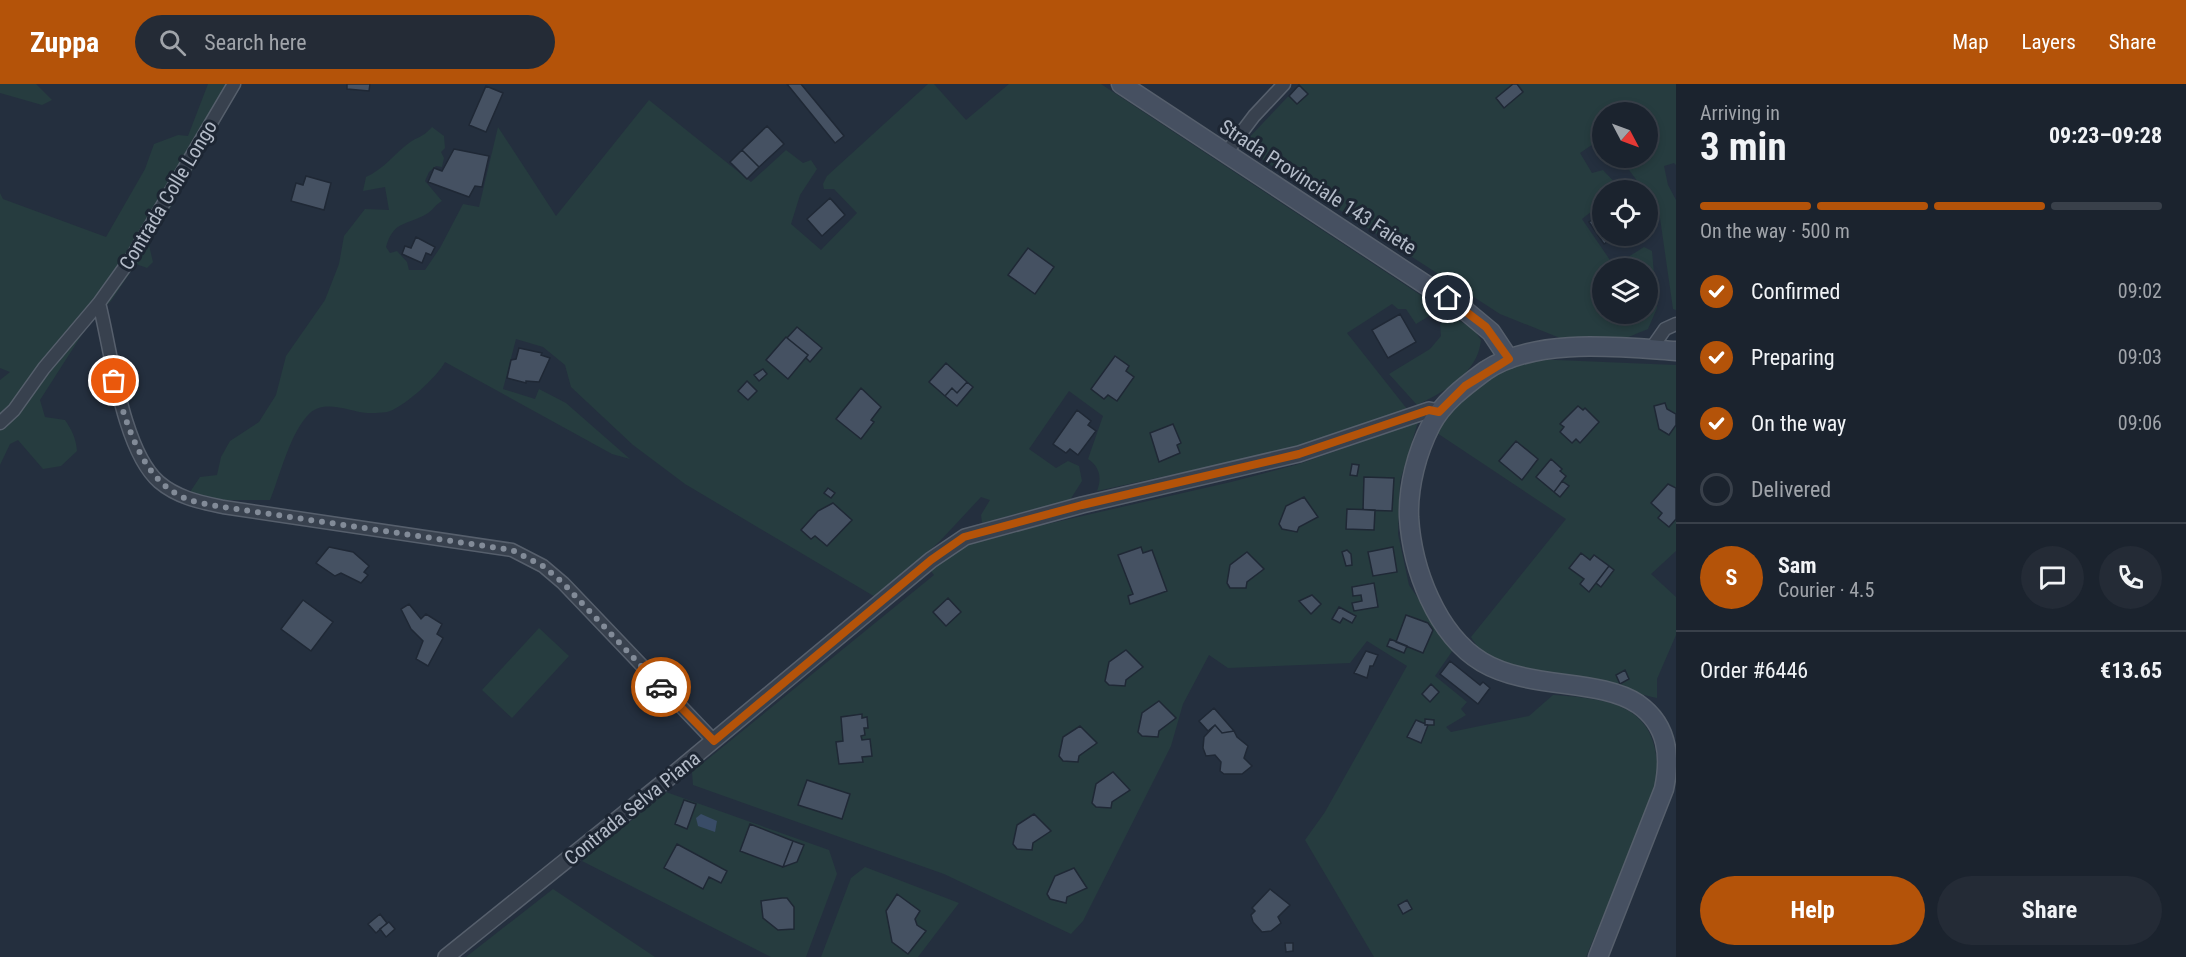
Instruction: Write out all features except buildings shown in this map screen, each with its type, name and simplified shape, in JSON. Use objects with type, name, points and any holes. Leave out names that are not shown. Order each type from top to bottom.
[{"type":"main road","name":"Strada Provinciale 143 Faiete","points":[[1121,84],[1467,312],[1491,332],[1509,359]]},
{"type":"main road","points":[[1598,957],[1664,789],[1669,764],[1665,738],[1655,720],[1638,704],[1615,693],[1523,679],[1482,662],[1459,644],[1442,621],[1421,578],[1409,517],[1413,475],[1419,453],[1439,412],[1465,386],[1509,359],[1553,348],[1676,351]]},
{"type":"street","name":"Contrada Colle Longo","points":[[0,423],[14,410],[74,330],[99,303],[132,257],[234,84]]},
{"type":"street","points":[[1226,153],[1254,116],[1284,84]]},
{"type":"street","points":[[99,303],[109,341],[114,381],[124,414],[141,455],[158,481],[186,499],[223,507],[512,550],[543,566],[563,583],[714,741]]},
{"type":"street","points":[[1652,350],[1665,329],[1676,324]]},
{"type":"street","name":"Contrada Selva Piana","points":[[446,957],[714,741],[931,560],[964,537],[1082,505],[1299,454],[1429,410],[1439,412]]},
{"type":"green space","points":[[0,84],[36,84],[52,100],[42,105],[0,93]]},
{"type":"green space","points":[[208,84],[242,84],[149,245],[153,262],[147,268],[136,264],[111,301],[90,322],[40,400],[45,417],[65,420],[76,442],[77,451],[61,466],[43,469],[18,440],[10,444],[0,465],[0,380],[10,372],[0,368],[0,193],[3,199],[106,237],[145,169],[154,144],[178,135],[188,136]]},
{"type":"green space","points":[[928,84],[934,84],[966,120],[1009,84],[1101,84],[1434,304],[1429,316],[1416,324],[1406,309],[1398,309],[1392,304],[1347,333],[1407,409],[1295,448],[1097,491],[1099,473],[1088,459],[1103,416],[1069,391],[1029,449],[1056,468],[1068,461],[1079,466],[1082,481],[1070,500],[982,523],[981,515],[990,500],[981,497],[940,541],[877,598],[685,484],[633,445],[571,387],[565,365],[543,347],[516,339],[503,389],[535,399],[539,389],[566,403],[630,459],[612,454],[445,362],[421,390],[390,411],[367,413],[338,407],[323,407],[310,413],[291,443],[270,500],[217,500],[190,492],[200,477],[217,475],[221,457],[230,441],[259,422],[276,395],[286,356],[325,300],[339,264],[344,236],[365,209],[389,210],[385,187],[363,191],[366,177],[432,127],[444,136],[445,148],[441,152],[444,158],[442,167],[436,166],[429,172],[425,181],[442,201],[428,213],[398,227],[389,238],[386,247],[390,253],[397,251],[407,262],[409,270],[425,270],[440,248],[463,204],[479,207],[498,127],[556,216],[649,100],[751,182],[786,150],[803,163],[811,160],[817,169],[800,195],[791,224],[821,250],[857,213],[834,189],[824,189],[823,184],[827,176]]},
{"type":"green space","points":[[1300,84],[1676,84],[1676,165],[1674,163],[1664,166],[1668,185],[1676,200],[1676,310],[1673,309],[1658,210],[1658,180],[1636,180],[1628,168],[1658,168],[1658,102],[1592,102],[1592,145],[1580,153],[1592,173],[1603,170],[1612,180],[1592,180],[1592,211],[1582,219],[1592,234],[1592,246],[1600,246],[1609,258],[1592,258],[1592,324],[1650,324],[1648,329],[1626,338],[1560,338],[1500,314],[1241,146]]},
{"type":"green space","points":[[1644,247],[1652,251],[1653,258],[1627,258]]},
{"type":"green space","points":[[1451,315],[1474,330],[1481,340],[1478,352],[1467,372],[1458,380],[1417,405],[1389,374],[1430,349],[1441,336],[1440,324]]},
{"type":"green space","points":[[1532,359],[1676,365],[1676,551],[1651,574],[1676,597],[1676,635],[1657,679],[1657,698],[1603,681],[1575,680],[1530,672],[1501,662],[1489,655],[1478,647],[1471,637],[1566,519],[1437,433],[1455,409],[1478,388],[1504,371]]},
{"type":"green space","points":[[1418,422],[1400,481],[1398,534],[1409,585],[1453,650],[1435,676],[1467,702],[1461,709],[1466,715],[1446,727],[1451,732],[1529,716],[1553,695],[1598,700],[1616,705],[1632,713],[1644,724],[1653,740],[1657,761],[1657,787],[1586,957],[1374,957],[1305,840],[1325,812],[1407,666],[1367,641],[1350,663],[1228,668],[1209,655],[1183,704],[1171,746],[1083,921],[1071,934],[944,874],[693,785],[692,772],[934,575],[931,571],[962,548],[986,538],[1231,482],[1299,464]]},
{"type":"green space","points":[[539,628],[569,656],[512,718],[482,690]]},
{"type":"green space","points":[[666,792],[829,850],[837,874],[806,957],[771,957],[582,861]]},
{"type":"green space","points":[[865,867],[959,903],[918,957],[821,957],[851,878]]},
{"type":"green space","points":[[553,889],[655,957],[466,957]]},
{"type":"water","points":[[701,814],[717,821],[715,832],[698,826],[696,818]]},
{"type":"way so far","points":[[114,381],[124,414],[141,455],[158,481],[186,499],[223,507],[512,550],[543,566],[563,583],[661,687]]},
{"type":"route","points":[[661,687],[714,741],[931,560],[964,537],[1082,505],[1299,454],[1429,410],[1439,412],[1465,386],[1489,369],[1509,359],[1491,332],[1448,298]]}]
